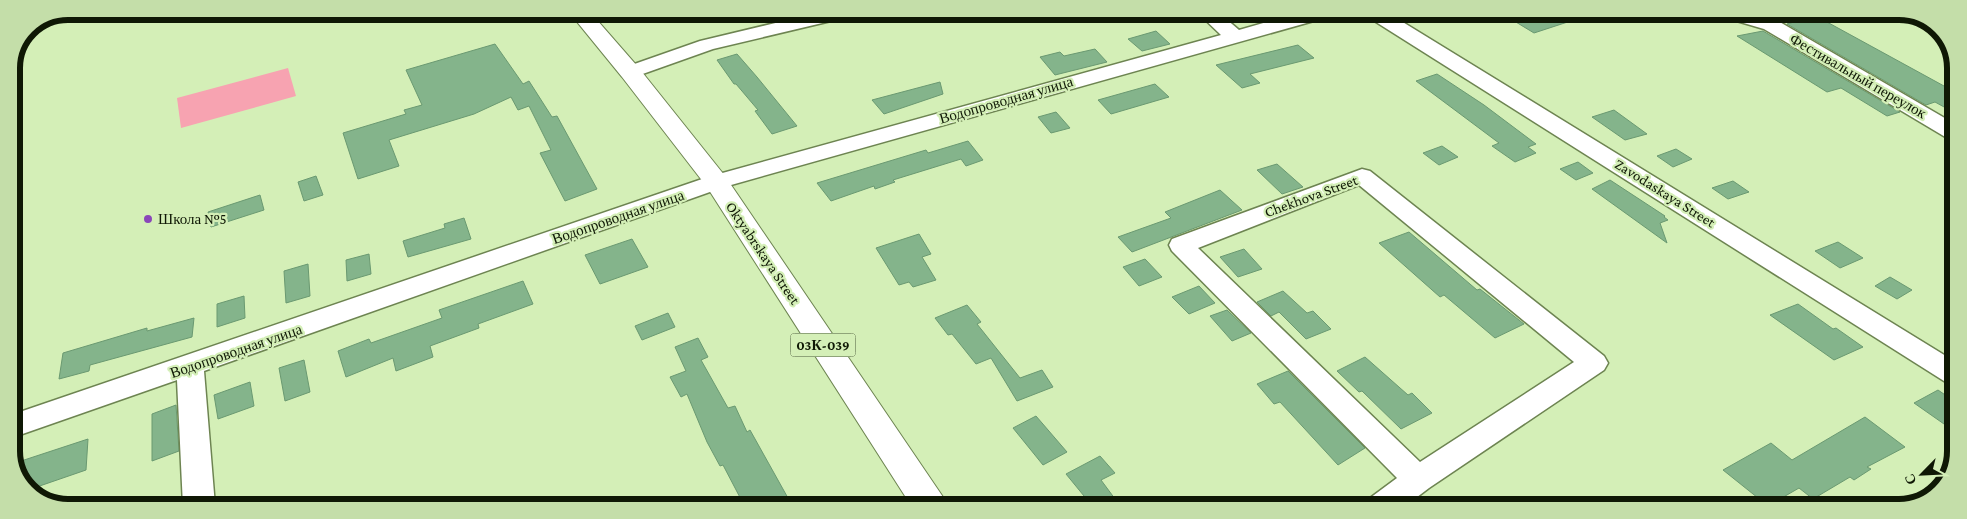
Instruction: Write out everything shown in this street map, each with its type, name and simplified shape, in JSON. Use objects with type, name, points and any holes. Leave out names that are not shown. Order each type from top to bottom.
[{"type":"main road","name":"Oktyabrskaya Street","points":[[586,20],[630,72],[716,182],[926,499]]},
{"type":"street","points":[[630,72],[707,45],[812,20]]},
{"type":"street","points":[[1215,20],[1234,36]]},
{"type":"street","name":"Водопроводная улица","points":[[20,424],[190,367],[716,182],[1292,20]]},
{"type":"street","name":"Zavodaskaya Street","points":[[1386,20],[1947,370]]},
{"type":"street","name":"Фестивальный переулок","points":[[1752,20],[1771,26],[1947,128]]},
{"type":"street","name":"Chekhova Street","points":[[1392,499],[1418,479],[1594,363],[1362,176],[1181,245],[1418,479]]},
{"type":"street","points":[[190,367],[199,499]]},
{"type":"shaded area","points":[[288,68],[296,96],[181,128],[177,98]]},
{"type":"building","points":[[1513,20],[1574,20],[1534,33]]},
{"type":"building","points":[[1802,20],[1823,20],[1947,88],[1947,109],[1935,102],[1926,105],[1787,24]]},
{"type":"building","points":[[1156,31],[1170,44],[1142,51],[1128,39]]},
{"type":"building","points":[[1763,31],[1900,112],[1887,116],[1841,88],[1827,92],[1737,36]]},
{"type":"building","points":[[495,44],[523,84],[529,81],[552,117],[557,116],[597,189],[565,201],[540,153],[551,150],[529,106],[518,110],[511,97],[474,114],[389,140],[399,166],[358,179],[343,133],[406,114],[404,110],[422,105],[406,70]]},
{"type":"building","points":[[1298,45],[1314,58],[1250,74],[1260,83],[1242,88],[1216,65]]},
{"type":"building","points":[[1095,49],[1107,62],[1055,75],[1040,57],[1060,52],[1064,56]]},
{"type":"building","points":[[737,54],[797,126],[772,134],[755,111],[758,110],[734,84],[717,60]]},
{"type":"building","points":[[1437,74],[1484,105],[1536,144],[1528,147],[1536,153],[1515,162],[1492,146],[1499,143],[1416,81]]},
{"type":"building","points":[[940,82],[943,94],[884,114],[872,100]]},
{"type":"building","points":[[1155,84],[1169,97],[1111,114],[1098,100]]},
{"type":"building","points":[[1614,110],[1647,134],[1625,140],[1592,117]]},
{"type":"building","points":[[1056,112],[1070,128],[1051,133],[1038,117]]},
{"type":"building","points":[[968,141],[983,160],[966,166],[961,159],[893,180],[895,182],[875,189],[874,186],[831,201],[817,183],[926,150],[928,153]]},
{"type":"building","points":[[1442,146],[1458,157],[1439,165],[1423,153]]},
{"type":"building","points":[[1676,149],[1692,159],[1673,167],[1657,156]]},
{"type":"building","points":[[1578,162],[1593,173],[1576,180],[1560,169]]},
{"type":"building","points":[[1277,164],[1303,187],[1282,194],[1257,170]]},
{"type":"building","points":[[316,176],[323,195],[304,201],[298,182]]},
{"type":"building","points":[[1610,180],[1665,216],[1668,220],[1660,223],[1667,243],[1592,189]]},
{"type":"building","points":[[1733,181],[1749,192],[1728,199],[1712,188]]},
{"type":"building","points":[[1220,190],[1242,210],[1132,252],[1118,237],[1171,218],[1165,212]]},
{"type":"building","points":[[260,195],[264,210],[211,227],[208,212]]},
{"type":"building","points":[[464,218],[471,239],[408,257],[403,241],[445,228],[444,224]]},
{"type":"building","points":[[1409,232],[1477,290],[1480,289],[1524,324],[1495,338],[1444,295],[1440,297],[1379,243]]},
{"type":"building","points":[[919,234],[931,254],[922,257],[936,280],[913,287],[909,282],[899,285],[876,248]]},
{"type":"building","points":[[632,239],[648,267],[600,284],[585,255]]},
{"type":"building","points":[[1838,242],[1863,258],[1840,268],[1815,251]]},
{"type":"building","points":[[1244,249],[1262,269],[1238,277],[1220,257]]},
{"type":"building","points":[[369,254],[371,274],[347,281],[346,260]]},
{"type":"building","points":[[1145,259],[1162,277],[1139,286],[1123,267]]},
{"type":"building","points":[[308,264],[310,296],[286,303],[284,271]]},
{"type":"building","points":[[1890,277],[1912,290],[1897,299],[1875,286]]},
{"type":"building","points":[[523,281],[533,304],[478,324],[479,328],[430,346],[433,357],[396,371],[393,358],[346,377],[338,351],[369,339],[371,343],[442,318],[439,310]]},
{"type":"building","points":[[1199,286],[1215,303],[1189,314],[1172,297]]},
{"type":"building","points":[[1283,291],[1307,313],[1313,311],[1331,329],[1306,339],[1279,312],[1271,316],[1257,302]]},
{"type":"building","points":[[244,296],[245,318],[217,327],[217,304]]},
{"type":"building","points":[[1798,304],[1833,329],[1836,328],[1863,347],[1834,360],[1770,315]]},
{"type":"building","points":[[967,305],[981,322],[977,324],[1020,378],[1042,370],[1053,387],[1017,401],[991,358],[976,364],[952,334],[948,335],[935,318]]},
{"type":"building","points":[[1227,310],[1251,333],[1232,341],[1210,316]]},
{"type":"building","points":[[668,313],[675,327],[642,340],[635,326]]},
{"type":"building","points":[[194,318],[192,337],[90,365],[89,371],[59,379],[63,353],[147,328],[147,331]]},
{"type":"building","points":[[698,338],[708,357],[701,360],[728,408],[735,406],[747,432],[750,430],[789,499],[741,499],[723,465],[720,466],[707,442],[687,394],[681,397],[670,377],[686,371],[675,347]]},
{"type":"building","points":[[1365,357],[1408,395],[1412,393],[1432,413],[1401,429],[1362,391],[1359,392],[1337,371]]},
{"type":"building","points":[[304,360],[310,392],[285,401],[279,368]]},
{"type":"building","points":[[1288,371],[1365,448],[1338,465],[1280,402],[1274,404],[1257,384]]},
{"type":"building","points":[[250,382],[254,406],[218,419],[214,395]]},
{"type":"building","points":[[1938,390],[1947,396],[1947,426],[1914,403]]},
{"type":"building","points":[[176,405],[179,451],[152,461],[152,414]]},
{"type":"building","points":[[1036,416],[1067,452],[1043,465],[1013,428]]},
{"type":"building","points":[[1865,417],[1905,447],[1867,467],[1871,469],[1854,480],[1850,477],[1813,499],[1799,488],[1780,499],[1759,499],[1723,470],[1771,443],[1792,460]]},
{"type":"building","points":[[88,439],[86,470],[36,487],[26,475],[22,461]]},
{"type":"building","points":[[1100,456],[1115,473],[1101,480],[1115,499],[1086,499],[1066,474]]},
{"type":"place","name":"Школа №5","points":[[148,219]]}]
